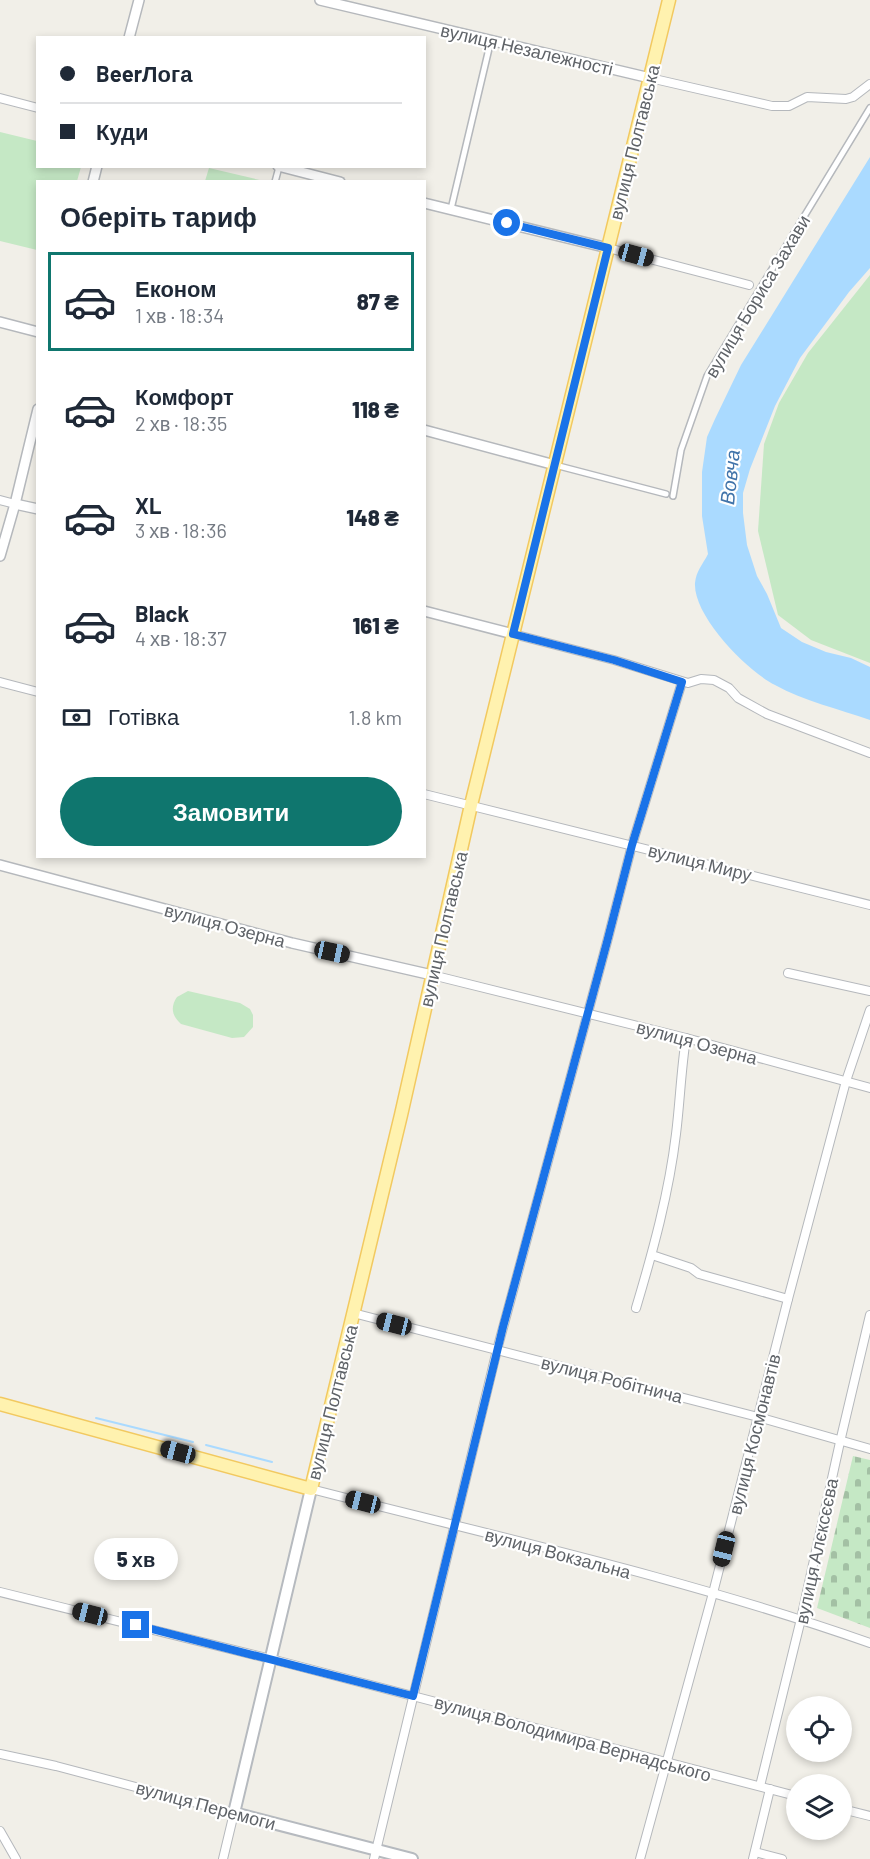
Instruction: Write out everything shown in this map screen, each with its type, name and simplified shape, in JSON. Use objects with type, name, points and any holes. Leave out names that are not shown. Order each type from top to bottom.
[{"type":"main road","name":"вулиця Полтавська","points":[[234,1813],[402,1115],[471,805],[669,0]]},
{"type":"main road","name":"вулиця Вокзальна","points":[[0,1404],[311,1489]]},
{"type":"main road","name":"вулиця Перемоги","points":[[234,1813],[375,1854],[412,1859]]},
{"type":"street","points":[[130,36],[139,0]]},
{"type":"street","name":"вулиця Незалежності","points":[[320,0],[772,106],[789,106],[807,97],[846,99],[853,97],[870,84]]},
{"type":"street","points":[[451,209],[491,40]]},
{"type":"street","points":[[0,98],[36,107]]},
{"type":"street","name":"вулиця Бориса Захави","points":[[555,465],[669,495],[681,450],[707,376],[870,108]]},
{"type":"street","points":[[283,168],[332,180]]},
{"type":"street","points":[[426,203],[748,285]]},
{"type":"street","points":[[0,322],[36,331]]},
{"type":"street","points":[[0,556],[36,417]]},
{"type":"street","points":[[426,431],[555,465]]},
{"type":"street","points":[[0,500],[36,509]]},
{"type":"street","points":[[426,612],[614,660],[682,682],[688,683],[700,679],[714,681],[729,688],[738,698],[767,714],[870,753]]},
{"type":"street","points":[[0,682],[36,691]]},
{"type":"street","points":[[375,1854],[497,1350],[632,845],[682,682]]},
{"type":"street","name":"вулиця Миру","points":[[426,794],[870,905]]},
{"type":"street","name":"вулиця Озерна","points":[[0,865],[292,943],[686,1038],[870,1088]]},
{"type":"street","points":[[788,973],[870,991]]},
{"type":"street","name":"вулиця Космонавтів","points":[[640,1859],[713,1593],[846,1081],[870,1010]]},
{"type":"street","points":[[636,1308],[652,1255],[672,1164],[680,1075],[686,1038]]},
{"type":"street","points":[[652,1255],[691,1268],[699,1274],[788,1299]]},
{"type":"street","name":"вулиця Робітнича","points":[[353,1313],[758,1417],[870,1449]]},
{"type":"street","name":"вулиця Алєксєєва","points":[[760,1786],[801,1619],[840,1442],[867,1339],[870,1315]]},
{"type":"street","name":"вулиця Вокзальна","points":[[311,1489],[713,1593],[801,1619],[870,1643]]},
{"type":"street","name":"вулиця Володимира Вернадського","points":[[0,1592],[272,1659],[786,1794]]},
{"type":"street","name":"вулиця Перемоги","points":[[0,1755],[56,1766],[234,1813]]},
{"type":"street","points":[[770,1789],[754,1855],[782,1859]]},
{"type":"street","points":[[852,1812],[870,1816]]},
{"type":"street","name":"вулиця Полтавська","points":[[223,1859],[234,1813]]},
{"type":"street","points":[[0,1831],[16,1859]]},
{"type":"green space","points":[[0,132],[36,141],[36,168],[81,168],[77,180],[36,180],[36,250],[0,241]]},
{"type":"green space","points":[[209,168],[260,180],[205,180]]},
{"type":"green space","points":[[870,275],[870,663],[811,640],[778,615],[758,531],[764,444],[779,403],[808,353]]},
{"type":"green space","points":[[188,991],[240,1003],[250,1009],[253,1015],[253,1027],[244,1037],[232,1038],[181,1024],[174,1015],[173,1004],[177,997]]},
{"type":"green space","points":[[853,1456],[870,1460],[870,1628],[817,1608]]},
{"type":"water","name":"Вовча","points":[[870,157],[870,268],[849,292],[800,358],[775,406],[750,469],[743,493],[743,513],[747,545],[757,576],[781,628],[802,642],[826,652],[851,658],[870,667],[870,720],[786,691],[750,668],[712,626],[697,596],[695,583],[698,571],[708,554],[702,516],[702,472],[707,437],[741,365]]},
{"type":"waterway","points":[[96,1418],[193,1442]]},
{"type":"waterway","points":[[206,1445],[272,1462]]},
{"type":"route","points":[[136,1625],[413,1696],[503,1327],[586,1014],[632,845],[682,682],[614,660],[513,634],[608,248],[507,223]]}]
